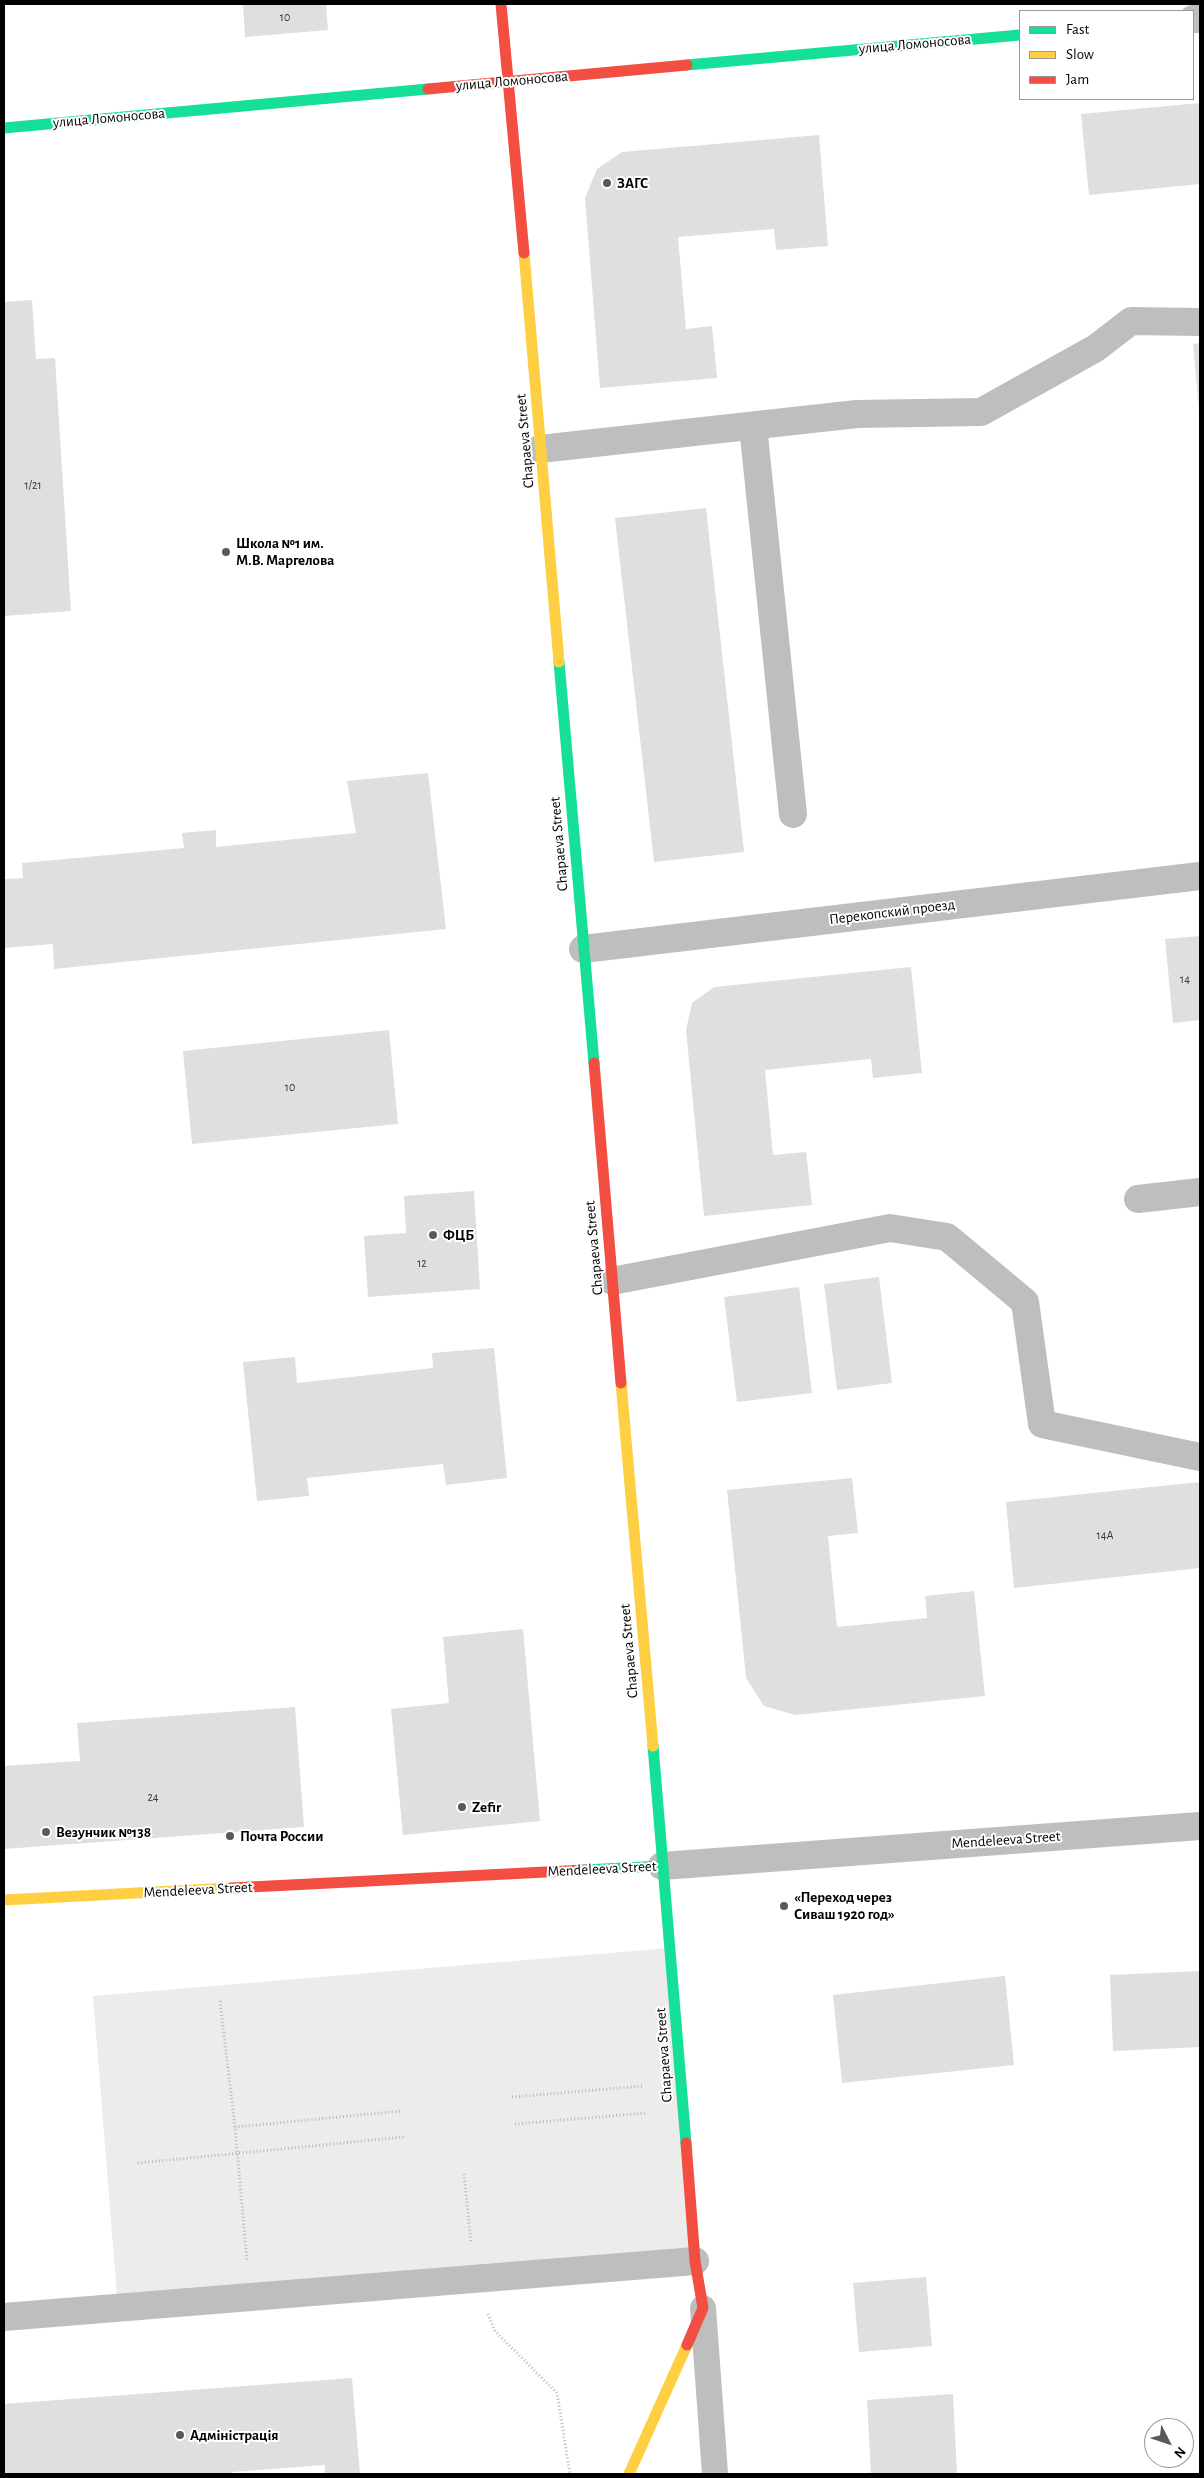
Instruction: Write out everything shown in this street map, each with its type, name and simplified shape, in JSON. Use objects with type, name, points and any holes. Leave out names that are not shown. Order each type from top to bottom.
[{"type":"main road","name":"Chapaeva Street","points":[[501,4],[681,2080],[695,2261],[703,2308]]},
{"type":"main road","name":"улица Ломоносова","points":[[4,128],[1019,35]]},
{"type":"main road","name":"Mendeleeva Street","points":[[4,1900],[662,1866]]},
{"type":"main road","points":[[629,2474],[703,2308]]},
{"type":"street","points":[[540,449],[857,414],[981,412],[1096,348],[1131,321],[1200,322]]},
{"type":"street","points":[[753,426],[793,814]]},
{"type":"street","name":"Перекопский проезд","points":[[583,949],[1200,876]]},
{"type":"street","points":[[1138,1199],[1200,1192]]},
{"type":"street","points":[[612,1281],[890,1228],[947,1237],[1025,1302],[1042,1424],[1200,1457]]},
{"type":"street","name":"Mendeleeva Street","points":[[662,1866],[1200,1826]]},
{"type":"street","points":[[4,2317],[695,2261]]},
{"type":"lane","points":[[703,2308],[716,2474]]},
{"type":"path","points":[[220,2001],[235,2127],[250,2297]]},
{"type":"path","points":[[512,2097],[652,2085],[681,2080]]},
{"type":"path","points":[[235,2127],[401,2111]]},
{"type":"path","points":[[515,2124],[683,2111]]},
{"type":"path","points":[[138,2163],[404,2137]]},
{"type":"path","points":[[464,2174],[474,2279],[495,2331],[557,2393],[570,2474]]},
{"type":"shaded area","points":[[670,1948],[695,2261],[118,2308],[93,1996]]},
{"type":"building","points":[[243,4],[326,4],[328,30],[245,37]]},
{"type":"building","points":[[1200,103],[1200,184],[1089,195],[1081,114]]},
{"type":"building","points":[[819,135],[828,246],[776,250],[774,229],[678,237],[686,329],[712,326],[717,378],[600,388],[585,198],[597,169],[622,152]]},
{"type":"building","points":[[32,300],[36,359],[55,358],[71,611],[4,616],[4,302]]},
{"type":"building","points":[[1200,343],[1200,411],[1199,411],[1193,344]]},
{"type":"building","points":[[706,508],[744,852],[654,862],[615,518]]},
{"type":"building","points":[[428,773],[446,929],[54,969],[53,944],[4,948],[4,879],[23,878],[22,863],[184,848],[182,833],[216,830],[216,847],[356,833],[347,781]]},
{"type":"building","points":[[1200,936],[1200,1020],[1173,1023],[1165,939]]},
{"type":"building","points":[[911,967],[922,1073],[873,1078],[871,1059],[765,1070],[773,1155],[806,1152],[812,1205],[704,1216],[686,1030],[692,1003],[714,987]]},
{"type":"building","points":[[389,1030],[398,1124],[192,1144],[183,1051]]},
{"type":"building","points":[[474,1191],[480,1289],[368,1297],[364,1236],[406,1233],[404,1196]]},
{"type":"building","points":[[879,1277],[892,1383],[837,1390],[824,1284]]},
{"type":"building","points":[[799,1287],[812,1393],[737,1402],[724,1297]]},
{"type":"building","points":[[494,1348],[507,1478],[446,1485],[443,1464],[307,1478],[309,1496],[257,1501],[243,1362],[295,1357],[297,1383],[433,1368],[432,1353]]},
{"type":"building","points":[[852,1478],[858,1533],[828,1536],[837,1627],[927,1618],[925,1596],[974,1591],[985,1696],[795,1715],[764,1706],[746,1678],[727,1490]]},
{"type":"building","points":[[1200,1482],[1200,1568],[1014,1588],[1006,1502]]},
{"type":"building","points":[[523,1629],[540,1821],[403,1835],[391,1709],[449,1703],[443,1637]]},
{"type":"building","points":[[295,1707],[304,1827],[4,1849],[4,1766],[80,1761],[77,1723]]},
{"type":"building","points":[[1200,1971],[1200,2047],[1113,2051],[1110,1975]]},
{"type":"building","points":[[1005,1976],[1014,2065],[842,2083],[833,1995]]},
{"type":"building","points":[[926,2277],[932,2346],[859,2352],[853,2283]]},
{"type":"building","name":"Адміністрація","points":[[352,2378],[360,2474],[325,2474],[325,2465],[232,2472],[233,2474],[4,2474],[4,2404]]},
{"type":"building","points":[[953,2394],[957,2474],[871,2474],[867,2400]]},
{"type":"traffic: fast","points":[[687,65],[1019,35]]},
{"type":"traffic: fast","points":[[4,128],[428,89]]},
{"type":"traffic: fast","points":[[559,662],[594,1063]]},
{"type":"traffic: fast","points":[[653,1746],[686,2143]]},
{"type":"traffic: fast","points":[[585,1870],[662,1866]]},
{"type":"traffic: slow","points":[[524,253],[559,662]]},
{"type":"traffic: slow","points":[[621,1383],[653,1746]]},
{"type":"traffic: slow","points":[[4,1900],[231,1888]]},
{"type":"traffic: slow","points":[[629,2474],[687,2345]]},
{"type":"traffic: jam","points":[[501,4],[524,253]]},
{"type":"traffic: jam","points":[[428,89],[687,65]]},
{"type":"traffic: jam","points":[[594,1063],[621,1383]]},
{"type":"traffic: jam","points":[[231,1888],[585,1870]]},
{"type":"traffic: jam","points":[[686,2143],[695,2261],[703,2308],[687,2345]]},
{"type":"place","name":"ЗАГС","points":[[607,183]]},
{"type":"place","name":"Школа №1 им. М.В. Маргелова","points":[[226,552]]},
{"type":"place","name":"ФЦБ","points":[[433,1235]]},
{"type":"place","name":"Zefir","points":[[462,1807]]},
{"type":"place","name":"Везунчик №138","points":[[46,1832]]},
{"type":"place","name":"Почта России","points":[[230,1836]]},
{"type":"place","name":"«Переход через Сиваш 1920 год»","points":[[784,1906]]},
{"type":"place","name":"Адміністрація","points":[[180,2435]]}]
